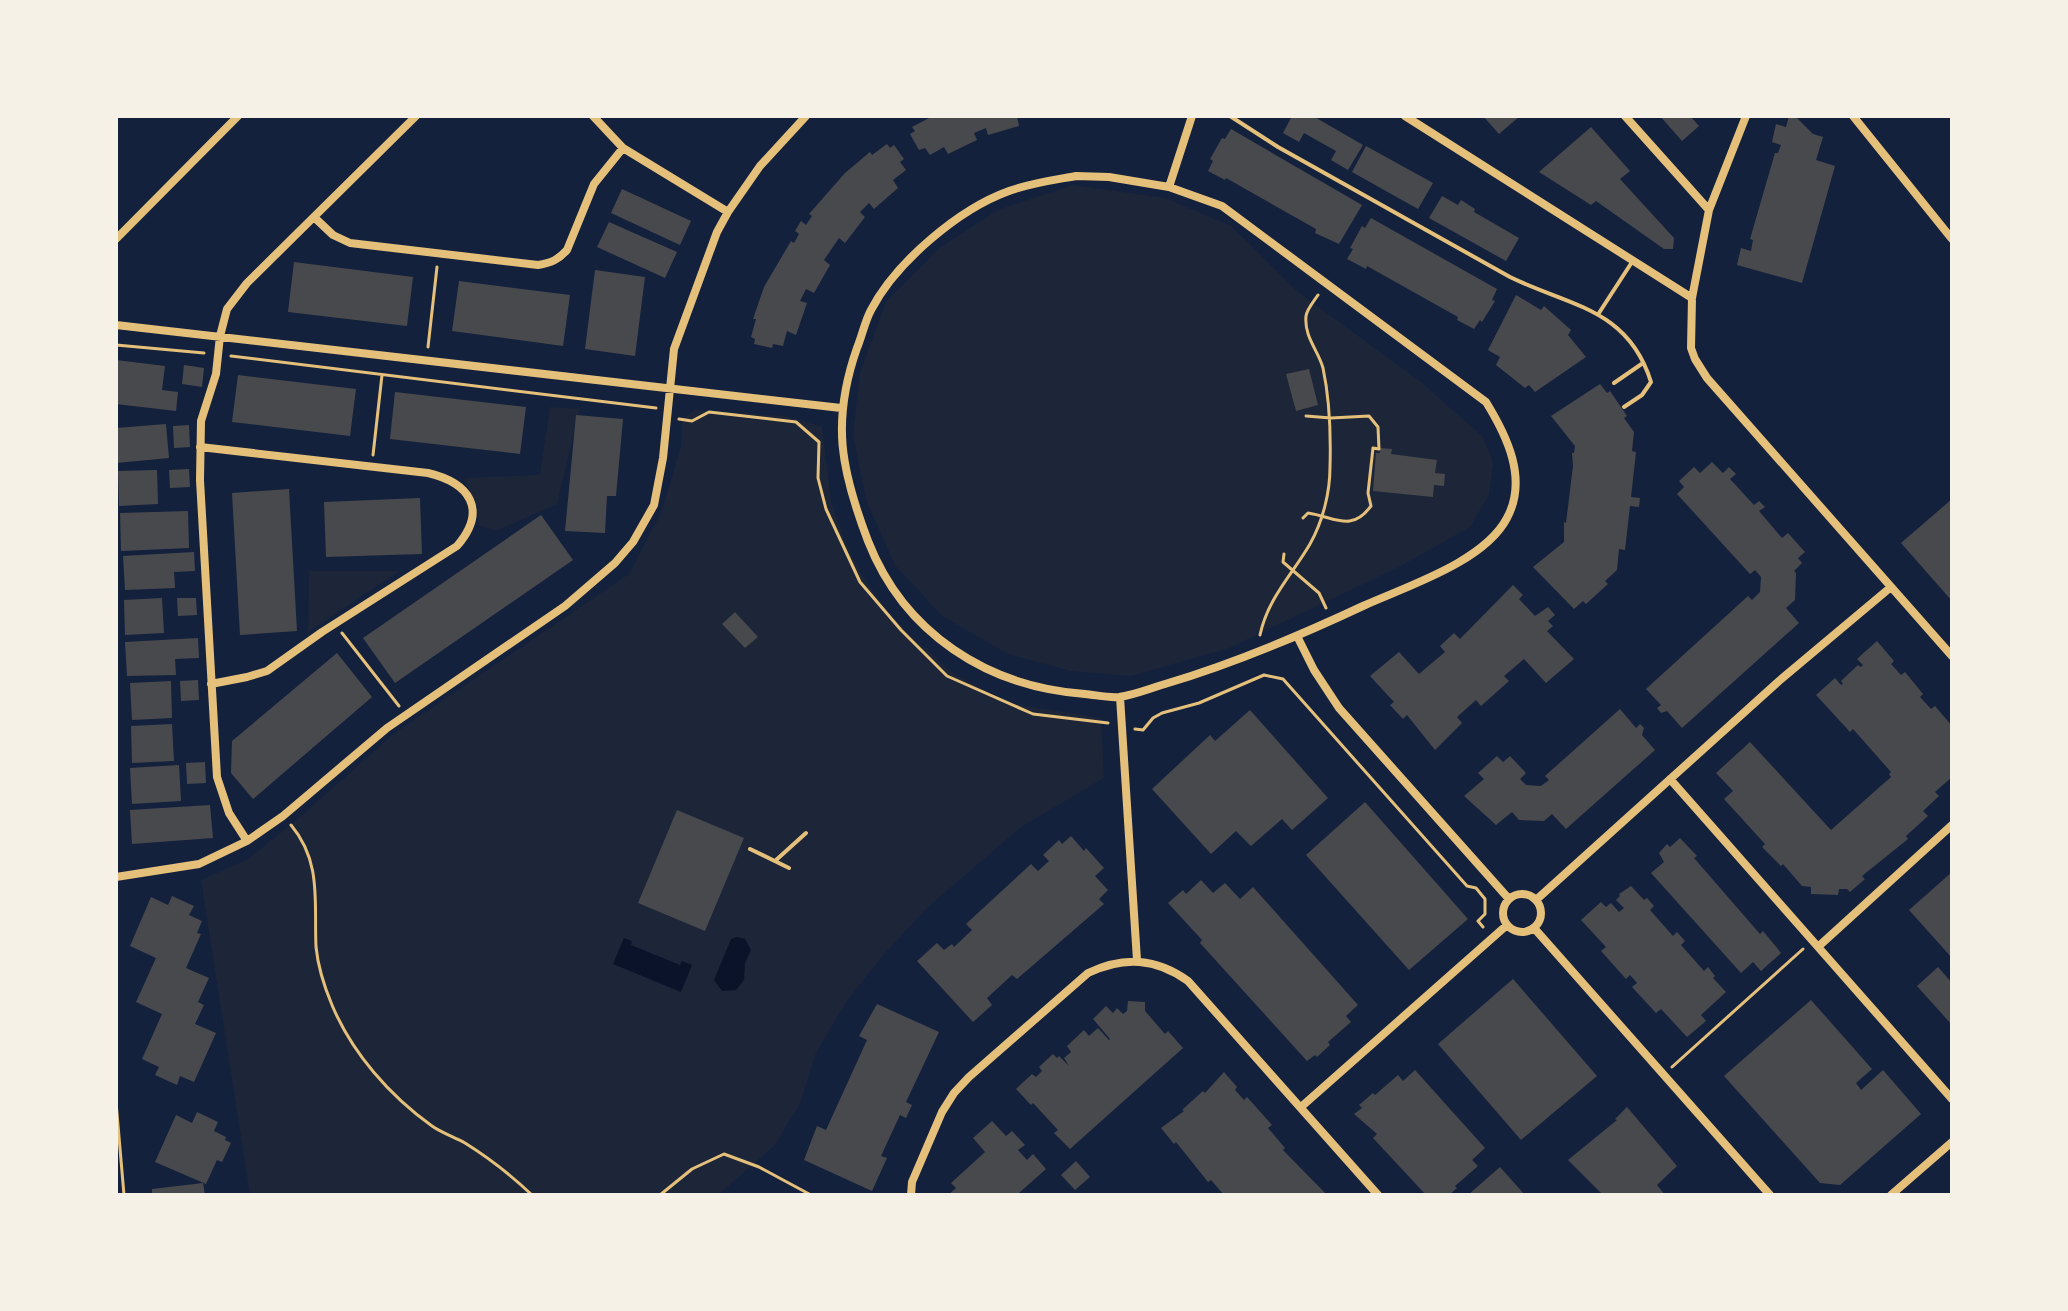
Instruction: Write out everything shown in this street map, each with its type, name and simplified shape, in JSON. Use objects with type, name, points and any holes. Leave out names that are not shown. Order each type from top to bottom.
[{"type":"street","points":[[116,239],[238,116]]},
{"type":"street","points":[[247,841],[229,813],[217,777],[211,684],[200,447],[201,421],[216,374],[220,336],[227,309],[234,298],[416,116]]},
{"type":"street","points":[[593,116],[623,148],[728,212]]},
{"type":"street","points":[[116,877],[199,864],[247,841],[283,816],[406,714],[565,606],[592,585],[624,553],[654,505],[663,458],[674,349],[704,264],[728,212],[760,166],[806,116]]},
{"type":"street","points":[[1169,187],[1192,116]]},
{"type":"street","points":[[1405,116],[1692,298]]},
{"type":"street","points":[[1625,116],[1709,210]]},
{"type":"street","points":[[1746,116],[1709,210],[1692,298],[1691,348],[1700,370],[1952,656]]},
{"type":"street","points":[[1858,118],[1952,239]]},
{"type":"street","points":[[315,218],[333,235],[350,243],[550,264],[567,250],[594,184],[623,148]]},
{"type":"street","points":[[1076,176],[1109,177],[1169,187],[1222,206],[1486,402],[1509,445],[1514,466],[1515,492],[1508,517],[1492,539],[1461,561],[1297,636],[1191,676],[1120,697],[1068,693],[1020,683],[977,666],[934,634],[903,605],[880,571],[851,497],[843,462],[841,408],[855,356],[871,310],[892,279],[919,250],[978,205],[1011,190],[1076,176]]},
{"type":"street","points":[[116,325],[841,408]]},
{"type":"street","points":[[200,447],[451,478],[466,492],[473,520],[457,546],[267,671],[211,684]]},
{"type":"street","points":[[1536,900],[1779,681],[1891,587]]},
{"type":"street","points":[[1297,636],[1314,670],[1339,708],[1509,899]]},
{"type":"street","points":[[1120,697],[1137,960]]},
{"type":"street","points":[[1670,779],[1952,1099]]},
{"type":"street","points":[[1816,942],[1952,825]]},
{"type":"street","points":[[1520,894],[1536,900],[1541,917],[1534,928],[1523,932],[1507,925],[1503,909],[1509,899],[1520,894]]},
{"type":"street","points":[[1301,1107],[1507,925]]},
{"type":"street","points":[[1534,928],[1770,1195]]},
{"type":"street","points":[[911,1195],[918,1166],[942,1112],[969,1077],[1088,973],[1107,965],[1137,960],[1165,967],[1188,981],[1378,1195]]},
{"type":"street","points":[[1891,1195],[1952,1142]]},
{"type":"lane","points":[[1230,116],[1278,147],[1510,277],[1599,313],[1624,335],[1643,363],[1651,382],[1649,388],[1624,407]]},
{"type":"lane","points":[[1599,313],[1632,262]]},
{"type":"lane","points":[[1614,383],[1643,363]]},
{"type":"lane","points":[[775,861],[806,833]]},
{"type":"lane","points":[[750,849],[789,868]]},
{"type":"path","points":[[426,360],[438,259]]},
{"type":"path","points":[[1256,652],[1264,617],[1275,594],[1311,542],[1322,515],[1330,472],[1331,418],[1322,365],[1309,340],[1306,314],[1327,282]]},
{"type":"path","points":[[116,345],[653,405],[667,417],[692,421],[709,412],[796,422],[819,442],[818,478],[826,509],[860,582],[901,630],[947,676],[1033,714],[1143,730],[1162,713],[1199,703],[1264,675],[1283,679],[1467,886],[1476,888],[1485,899],[1485,914],[1478,921],[1493,938]]},
{"type":"path","points":[[372,467],[382,374]]},
{"type":"path","points":[[1303,518],[1308,513],[1342,522],[1357,521],[1364,515],[1371,506],[1368,493],[1373,448],[1379,449],[1378,427],[1369,416],[1306,416]]},
{"type":"path","points":[[1284,554],[1283,562],[1319,593],[1333,620]]},
{"type":"path","points":[[335,624],[406,714]]},
{"type":"path","points":[[283,816],[298,834],[311,859],[316,884],[316,946],[320,973],[347,1035],[371,1069],[402,1101],[434,1127],[504,1169],[532,1195]]},
{"type":"path","points":[[1664,1075],[1816,942]]},
{"type":"path","points":[[116,1102],[124,1195]]},
{"type":"path","points":[[660,1195],[692,1169],[724,1154],[759,1167],[811,1195]]},
{"type":"shaded area","points":[[1073,185],[1165,198],[1231,226],[1298,292],[1421,382],[1483,437],[1493,463],[1489,495],[1470,527],[1399,567],[1229,648],[1131,676],[1071,671],[1008,654],[942,616],[895,565],[866,500],[853,435],[860,373],[886,302],[938,249],[998,210]]},
{"type":"shaded area","points":[[550,407],[580,409],[557,504],[496,531],[479,525],[477,505],[464,478],[540,475]]},
{"type":"shaded area","points":[[694,410],[786,416],[822,427],[831,501],[847,546],[890,616],[950,671],[1007,703],[1101,718],[1104,778],[1021,827],[928,907],[884,954],[846,1002],[816,1053],[800,1103],[775,1145],[718,1195],[250,1195],[201,880],[248,859],[395,733],[629,574],[661,513],[681,447],[682,420]]},
{"type":"shaded area","points":[[309,571],[399,571],[308,632]]},
{"type":"shaded area","points":[[624,938],[632,941],[631,945],[680,965],[682,961],[692,965],[681,992],[613,964]]},
{"type":"shaded area","points":[[731,939],[745,939],[751,950],[745,963],[744,980],[736,990],[722,991],[714,980]]},
{"type":"building","points":[[928,116],[1017,116],[1019,126],[988,135],[986,128],[974,133],[977,140],[948,154],[944,147],[930,155],[925,148],[919,150],[910,134],[915,131],[912,127]]},
{"type":"building","points":[[1292,116],[1313,116],[1363,145],[1348,170],[1331,160],[1336,151],[1304,133],[1299,142],[1283,133]]},
{"type":"building","points":[[1483,116],[1520,116],[1499,134]]},
{"type":"building","points":[[1660,116],[1690,116],[1699,126],[1682,141]]},
{"type":"building","points":[[1789,116],[1795,116],[1813,134],[1823,137],[1816,160],[1835,166],[1802,283],[1737,265],[1741,248],[1751,251],[1753,240],[1750,239],[1775,153],[1781,145],[1772,142],[1776,124],[1786,127]]},
{"type":"building","points":[[1591,127],[1630,171],[1620,179],[1674,238],[1673,249],[1664,249],[1596,201],[1591,205],[1539,172]]},
{"type":"building","points":[[1231,129],[1362,205],[1339,244],[1315,233],[1316,229],[1226,178],[1208,171],[1213,161],[1210,159]]},
{"type":"building","points":[[887,144],[890,148],[894,145],[904,159],[900,162],[906,170],[893,180],[898,188],[874,209],[869,203],[860,212],[865,217],[845,243],[839,238],[824,260],[830,265],[814,293],[806,289],[800,301],[807,303],[796,335],[787,331],[783,346],[773,344],[772,348],[754,344],[755,339],[751,337],[756,319],[753,319],[764,287],[791,241],[794,243],[799,234],[795,231],[801,221],[806,225],[812,216],[809,214],[845,173],[870,152],[872,155]]},
{"type":"building","points":[[1366,146],[1433,183],[1418,209],[1352,172]]},
{"type":"building","points":[[622,189],[691,221],[680,245],[611,213]]},
{"type":"building","points":[[1442,196],[1458,205],[1461,200],[1475,209],[1474,212],[1519,238],[1506,261],[1429,218]]},
{"type":"building","points":[[1371,218],[1497,289],[1492,300],[1495,301],[1482,322],[1480,320],[1474,329],[1367,266],[1366,269],[1347,259],[1362,226],[1365,228]]},
{"type":"building","points":[[609,222],[677,252],[665,278],[597,247]]},
{"type":"building","points":[[294,262],[413,277],[407,326],[288,312]]},
{"type":"building","points":[[595,270],[645,277],[635,356],[585,349]]},
{"type":"building","points":[[459,281],[570,295],[563,346],[452,331]]},
{"type":"building","points":[[1516,295],[1541,310],[1544,306],[1571,330],[1568,335],[1586,357],[1535,392],[1529,385],[1525,388],[1496,365],[1500,357],[1488,350]]},
{"type":"building","points":[[116,360],[165,366],[162,390],[178,392],[176,411],[116,404]]},
{"type":"building","points":[[184,365],[204,368],[202,387],[182,384]]},
{"type":"building","points":[[1309,369],[1318,405],[1296,411],[1286,374]]},
{"type":"building","points":[[238,375],[356,389],[350,436],[232,422]]},
{"type":"building","points":[[1600,384],[1607,393],[1610,391],[1634,432],[1632,451],[1636,452],[1631,497],[1640,498],[1639,507],[1630,506],[1625,550],[1619,549],[1617,570],[1605,581],[1608,584],[1586,604],[1583,601],[1574,609],[1533,567],[1564,542],[1575,446],[1551,416]]},
{"type":"building","points":[[395,392],[526,407],[520,454],[390,439]]},
{"type":"building","points":[[576,415],[623,419],[616,496],[607,496],[605,533],[565,531]]},
{"type":"building","points":[[166,424],[169,458],[116,463],[116,428]]},
{"type":"building","points":[[189,425],[190,447],[174,448],[173,426]]},
{"type":"building","points":[[1380,448],[1392,449],[1391,454],[1437,460],[1435,473],[1445,474],[1444,486],[1434,485],[1433,497],[1373,491],[1376,453],[1380,453]]},
{"type":"building","points":[[1712,462],[1723,473],[1729,467],[1736,474],[1730,479],[1754,505],[1759,501],[1765,507],[1759,511],[1782,538],[1788,533],[1805,552],[1798,558],[1802,563],[1794,571],[1795,600],[1786,608],[1799,623],[1682,728],[1667,711],[1661,713],[1657,708],[1661,705],[1646,689],[1748,596],[1752,600],[1760,592],[1761,577],[1755,570],[1750,574],[1677,494],[1684,487],[1679,481],[1694,467],[1700,473]]},
{"type":"building","points":[[189,469],[190,487],[170,488],[169,470]]},
{"type":"building","points":[[157,470],[158,504],[119,506],[118,471]]},
{"type":"building","points":[[289,489],[297,631],[240,635],[232,493]]},
{"type":"building","points":[[420,498],[422,554],[326,557],[324,502]]},
{"type":"building","points":[[1952,499],[1952,601],[1901,543]]},
{"type":"building","points":[[188,511],[189,548],[121,551],[120,513]]},
{"type":"building","points":[[541,515],[573,560],[395,683],[363,638]]},
{"type":"building","points":[[194,552],[195,571],[174,572],[175,588],[125,590],[123,556]]},
{"type":"building","points":[[1513,585],[1523,595],[1519,599],[1535,616],[1548,607],[1555,615],[1548,621],[1553,626],[1547,631],[1574,659],[1546,683],[1524,659],[1504,676],[1509,681],[1481,706],[1476,700],[1457,717],[1462,723],[1435,750],[1407,715],[1403,719],[1390,705],[1394,702],[1370,676],[1399,652],[1419,674],[1445,652],[1440,646],[1454,633],[1460,639]]},
{"type":"building","points":[[162,598],[164,633],[125,635],[124,600]]},
{"type":"building","points":[[177,598],[196,598],[197,615],[178,616]]},
{"type":"building","points":[[735,612],[758,637],[745,648],[722,624]]},
{"type":"building","points":[[198,638],[199,658],[175,659],[176,675],[127,676],[125,642]]},
{"type":"building","points":[[1877,641],[1894,661],[1891,664],[1901,675],[1905,672],[1923,694],[1920,697],[1931,709],[1935,706],[1952,726],[1952,777],[1935,792],[1939,796],[1923,811],[1928,816],[1906,836],[1908,839],[1862,876],[1865,879],[1850,892],[1839,889],[1838,895],[1811,894],[1811,887],[1802,886],[1783,864],[1781,866],[1762,847],[1765,844],[1724,799],[1733,791],[1716,773],[1750,742],[1831,830],[1891,777],[1891,772],[1853,729],[1850,732],[1816,695],[1835,678],[1843,684],[1841,681],[1858,665],[1863,665],[1857,659]]},
{"type":"building","points":[[337,653],[372,697],[253,799],[231,773],[232,741]]},
{"type":"building","points":[[198,680],[199,700],[181,701],[180,681]]},
{"type":"building","points":[[171,681],[172,718],[132,720],[130,683]]},
{"type":"building","points":[[1620,709],[1636,728],[1640,724],[1644,728],[1642,735],[1655,750],[1566,829],[1552,814],[1544,821],[1519,820],[1512,812],[1496,825],[1464,796],[1484,779],[1478,773],[1497,756],[1503,762],[1510,756],[1526,773],[1520,779],[1526,785],[1541,786],[1549,780],[1545,776]]},
{"type":"building","points":[[1250,710],[1328,798],[1292,830],[1282,819],[1251,846],[1236,831],[1211,854],[1152,789],[1210,735],[1215,741]]},
{"type":"building","points":[[172,724],[174,761],[132,763],[131,726]]},
{"type":"building","points":[[205,762],[206,783],[187,784],[186,763]]},
{"type":"building","points":[[179,765],[181,801],[132,804],[130,768]]},
{"type":"building","points":[[1365,802],[1468,919],[1409,970],[1306,855]]},
{"type":"building","points":[[210,805],[213,838],[132,844],[130,810]]},
{"type":"building","points":[[677,810],[744,838],[705,931],[638,903]]},
{"type":"building","points":[[1071,836],[1104,868],[1095,876],[1108,890],[1099,899],[1104,904],[1017,979],[1012,975],[987,998],[992,1005],[973,1022],[917,961],[937,943],[944,950],[952,944],[954,947],[972,930],[966,924],[1031,864],[1038,871],[1049,861],[1043,855],[1059,840],[1062,844]]},
{"type":"building","points":[[1680,838],[1760,934],[1763,931],[1781,953],[1761,971],[1753,962],[1741,973],[1651,873],[1664,862],[1659,853],[1667,844],[1670,847]]},
{"type":"building","points":[[1952,872],[1952,958],[1909,910]]},
{"type":"building","points":[[1201,880],[1213,893],[1225,883],[1240,899],[1253,887],[1358,1005],[1346,1016],[1351,1022],[1328,1042],[1330,1045],[1317,1057],[1315,1055],[1307,1061],[1168,903],[1183,890],[1186,894]]},
{"type":"building","points":[[1631,886],[1644,900],[1647,898],[1654,906],[1650,910],[1673,936],[1677,932],[1685,941],[1681,945],[1704,971],[1708,967],[1726,992],[1701,1015],[1706,1021],[1687,1037],[1661,1009],[1656,1013],[1632,987],[1637,983],[1630,975],[1626,979],[1601,951],[1606,947],[1581,920],[1601,902],[1606,907],[1611,903],[1619,912],[1624,908],[1616,900]]},
{"type":"building","points":[[172,896],[194,906],[189,915],[202,921],[197,933],[201,934],[186,968],[209,978],[198,1002],[204,1005],[195,1024],[216,1033],[194,1082],[180,1076],[177,1085],[155,1075],[159,1067],[142,1059],[162,1014],[136,1002],[156,958],[130,946],[151,897],[168,905]]},
{"type":"building","points":[[1938,967],[1952,983],[1952,1025],[1917,986]]},
{"type":"building","points":[[1513,979],[1597,1076],[1521,1140],[1438,1044]]},
{"type":"building","points":[[1811,1000],[1872,1069],[1856,1083],[1861,1090],[1883,1070],[1921,1114],[1840,1185],[1820,1183],[1724,1076]]},
{"type":"building","points":[[1128,1001],[1145,1002],[1145,1011],[1165,1034],[1168,1031],[1183,1048],[1070,1149],[1054,1133],[1058,1130],[1016,1089],[1032,1074],[1036,1077],[1042,1071],[1039,1067],[1053,1054],[1069,1066],[1064,1058],[1071,1052],[1067,1046],[1084,1030],[1089,1036],[1098,1028],[1109,1040],[1093,1019],[1106,1006],[1113,1013],[1117,1008],[1123,1014],[1127,1011]]},
{"type":"building","points":[[877,1004],[939,1032],[906,1102],[912,1105],[906,1118],[900,1115],[881,1156],[887,1158],[872,1191],[804,1160],[817,1126],[826,1130],[867,1040],[859,1036]]},
{"type":"building","points":[[1415,1070],[1485,1148],[1472,1160],[1478,1166],[1449,1195],[1426,1195],[1373,1138],[1377,1134],[1354,1114],[1373,1093],[1375,1095],[1398,1075],[1403,1081]]},
{"type":"building","points":[[1224,1072],[1244,1100],[1247,1097],[1272,1125],[1268,1128],[1285,1148],[1283,1150],[1327,1195],[1224,1195],[1211,1180],[1208,1182],[1176,1142],[1174,1144],[1161,1128],[1184,1111],[1203,1091],[1205,1093]]},
{"type":"building","points":[[1627,1107],[1677,1166],[1657,1185],[1665,1195],[1603,1195],[1568,1160],[1617,1120]]},
{"type":"building","points":[[197,1112],[218,1122],[214,1131],[231,1143],[222,1162],[217,1160],[206,1184],[155,1162],[176,1115],[192,1123]]},
{"type":"building","points":[[992,1121],[1006,1136],[1012,1131],[1025,1145],[1018,1150],[1027,1160],[1033,1154],[1046,1169],[1019,1193],[1021,1195],[948,1195],[956,1188],[951,1183],[985,1152],[973,1138]]},
{"type":"building","points":[[1076,1161],[1090,1177],[1075,1190],[1061,1175]]},
{"type":"building","points":[[1500,1167],[1525,1195],[1468,1195]]},
{"type":"building","points":[[203,1183],[205,1195],[152,1195],[152,1189]]}]
